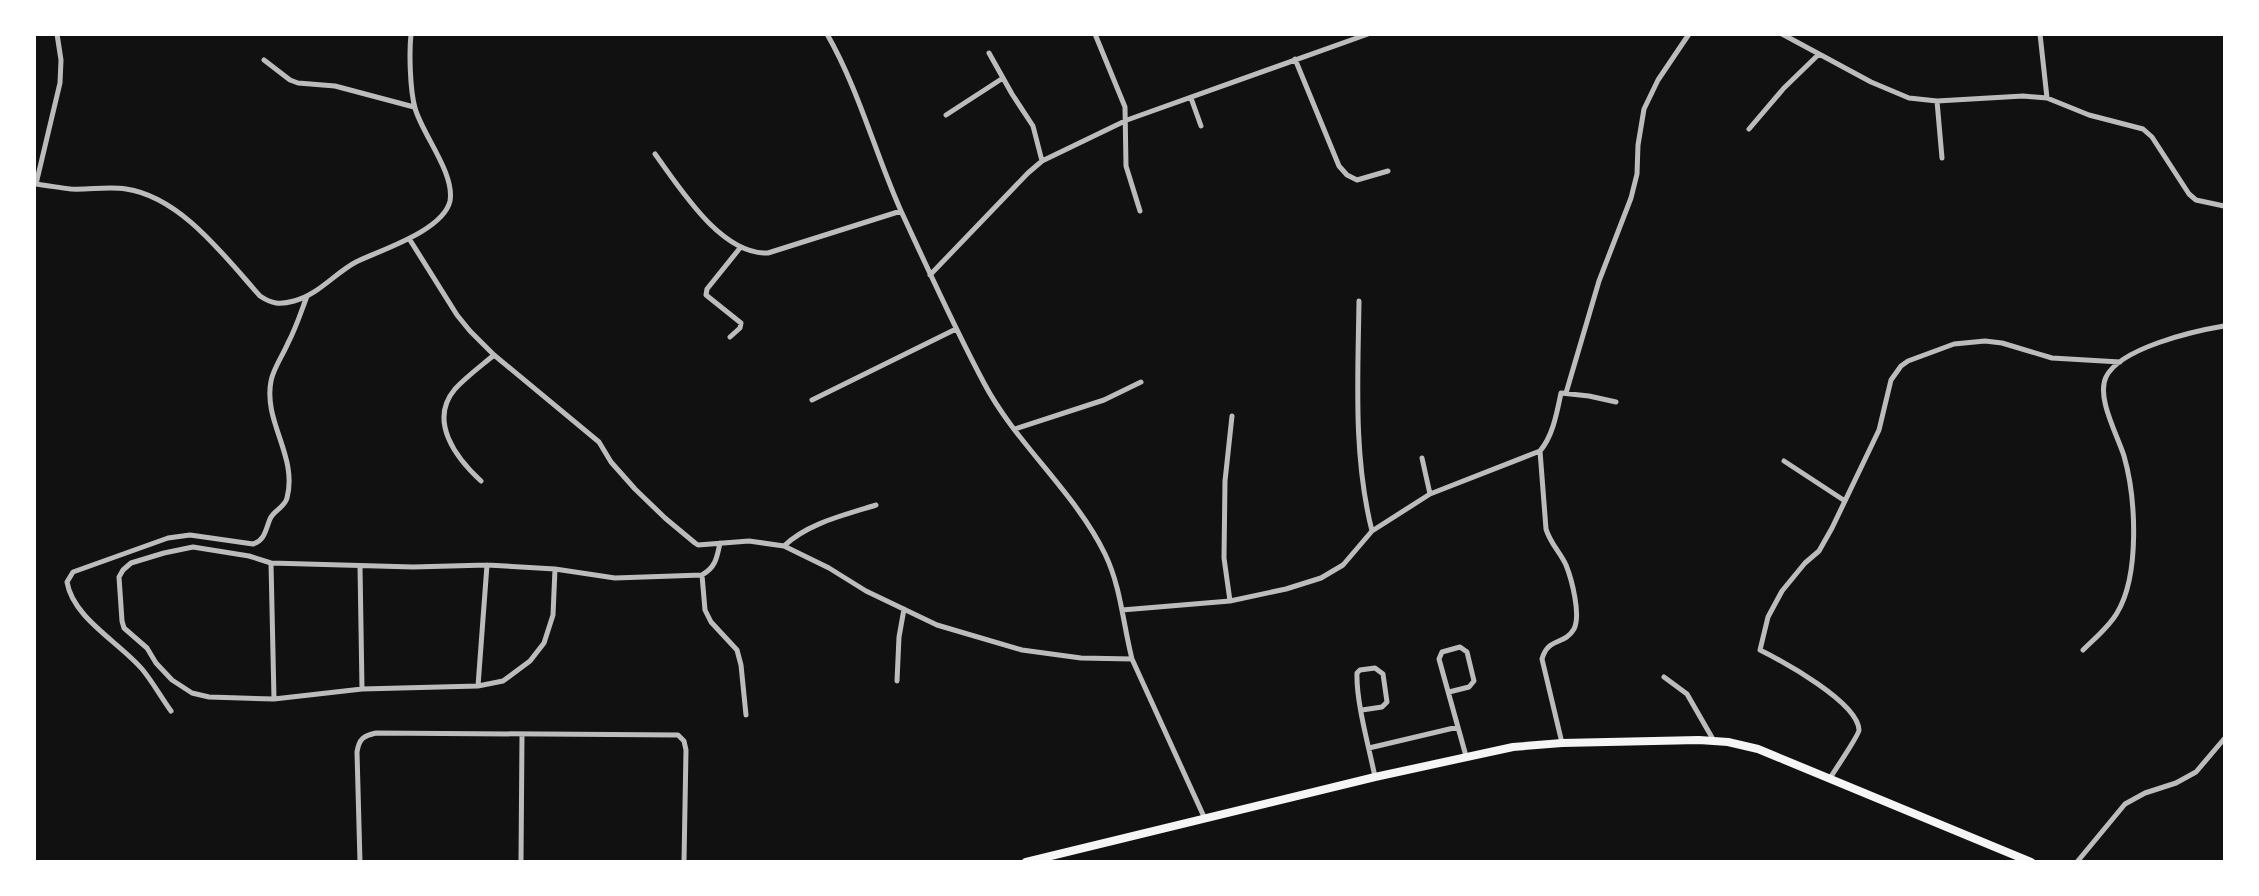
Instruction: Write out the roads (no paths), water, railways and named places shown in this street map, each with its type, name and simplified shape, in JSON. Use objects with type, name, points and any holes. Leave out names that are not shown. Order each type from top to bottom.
[{"type":"main road","points":[[1026,861],[1375,777],[1513,747],[1562,743],[1714,741],[1758,749],[2031,861]]},
{"type":"street","points":[[57,34],[61,60],[60,83],[35,184],[69,189],[127,189],[155,198],[185,217],[202,232],[260,296],[268,302],[282,303],[307,296],[355,263],[410,240],[447,209],[450,188],[414,107],[411,34]]},
{"type":"street","points":[[827,34],[837,51],[901,211],[985,386],[1090,528],[1105,554],[1116,582],[1132,659],[1205,819]]},
{"type":"street","points":[[1095,34],[1125,106],[1126,166],[1140,211]]},
{"type":"street","points":[[930,275],[1042,161],[1127,120],[1368,34]]},
{"type":"street","points":[[1566,393],[1599,281],[1631,198],[1637,174],[1638,145],[1644,109],[1658,80],[1689,34]]},
{"type":"street","points":[[1782,34],[1871,82],[1909,98],[1937,101],[2023,96],[2047,98],[2089,115],[2143,129],[2152,136],[2189,194],[2196,200],[2224,206]]},
{"type":"street","points":[[2040,34],[2047,98]]},
{"type":"street","points":[[989,54],[1033,126],[1042,161]]},
{"type":"street","points":[[1749,129],[1784,88],[1819,54]]},
{"type":"street","points":[[1295,59],[1339,166],[1347,175],[1357,180],[1388,171]]},
{"type":"street","points":[[264,60],[290,80],[298,83],[335,86],[414,107]]},
{"type":"street","points":[[946,115],[1003,78]]},
{"type":"street","points":[[1191,98],[1201,126]]},
{"type":"street","points":[[1937,101],[1942,158]]},
{"type":"street","points":[[655,154],[702,216],[740,248],[756,253],[768,253],[901,211]]},
{"type":"street","points":[[410,240],[457,315],[494,355],[599,442],[611,462],[635,489],[698,545],[749,542],[784,546],[829,568],[866,591],[937,625],[1022,650],[1081,658],[1132,659]]},
{"type":"street","points":[[730,337],[740,328],[741,323],[706,295],[707,289],[740,248]]},
{"type":"street","points":[[171,711],[142,669],[81,611],[69,594],[67,582],[73,572],[168,538],[190,535],[253,544],[261,540],[268,530],[270,517],[287,501],[291,474],[274,422],[270,402],[271,380],[295,330],[307,296]]},
{"type":"street","points":[[1359,301],[1359,440],[1372,531]]},
{"type":"street","points":[[2083,650],[2117,614],[2129,587],[2134,508],[2124,457],[2104,400],[2104,381],[2110,370],[2120,362],[2155,344],[2200,330],[2224,326]]},
{"type":"street","points":[[812,400],[956,328]]},
{"type":"street","points":[[1830,778],[1857,737],[1858,725],[1846,709],[1803,672],[1760,650],[1768,617],[1782,591],[1805,563],[1820,551],[1845,501],[1879,429],[1895,373],[1908,361],[1954,344],[1985,341],[2002,343],[2052,358],[2120,362]]},
{"type":"street","points":[[481,481],[464,466],[451,447],[442,419],[447,402],[455,389],[494,355]]},
{"type":"street","points":[[1015,429],[1104,400],[1141,382]]},
{"type":"street","points":[[1122,610],[1230,601],[1286,590],[1321,578],[1343,565],[1372,531],[1430,494],[1540,451],[1556,420],[1561,393],[1616,402]]},
{"type":"street","points":[[1230,601],[1224,558],[1225,481],[1232,416]]},
{"type":"street","points":[[1540,451],[1546,529],[1565,564],[1572,584],[1577,617],[1573,630],[1564,639],[1551,643],[1545,649],[1542,659],[1562,743]]},
{"type":"street","points":[[1422,458],[1430,494]]},
{"type":"street","points":[[1784,461],[1845,501]]},
{"type":"street","points":[[784,546],[796,534],[837,517],[876,505]]},
{"type":"street","points":[[555,569],[553,615],[544,643],[530,661],[503,681],[478,686],[362,689],[274,699],[209,697],[192,693],[172,680],[156,663],[147,648],[124,628],[122,621],[119,577],[123,570],[131,563],[193,547],[271,562],[360,566],[487,565],[555,569],[615,578],[702,575],[715,563],[720,543]]},
{"type":"street","points":[[271,562],[274,699]]},
{"type":"street","points":[[478,686],[487,565]]},
{"type":"street","points":[[360,566],[362,689]]},
{"type":"street","points":[[702,575],[705,610],[711,622],[736,650],[741,664],[746,715]]},
{"type":"street","points":[[897,681],[899,637],[904,609]]},
{"type":"street","points":[[1449,692],[1470,687],[1474,681],[1467,652],[1460,647],[1442,652],[1440,655],[1449,692],[1458,728],[1466,756]]},
{"type":"street","points":[[1362,710],[1382,707],[1387,702],[1383,674],[1375,668],[1360,670],[1357,673],[1362,710],[1375,777]]},
{"type":"street","points":[[1664,677],[1687,694],[1714,741]]},
{"type":"street","points":[[1369,748],[1458,728]]},
{"type":"street","points":[[360,861],[358,743],[364,736],[376,733],[678,735],[684,741],[686,750],[684,861]]},
{"type":"street","points":[[521,861],[522,735]]},
{"type":"street","points":[[2077,861],[2125,804],[2145,793],[2176,783],[2196,772],[2224,739]]}]
